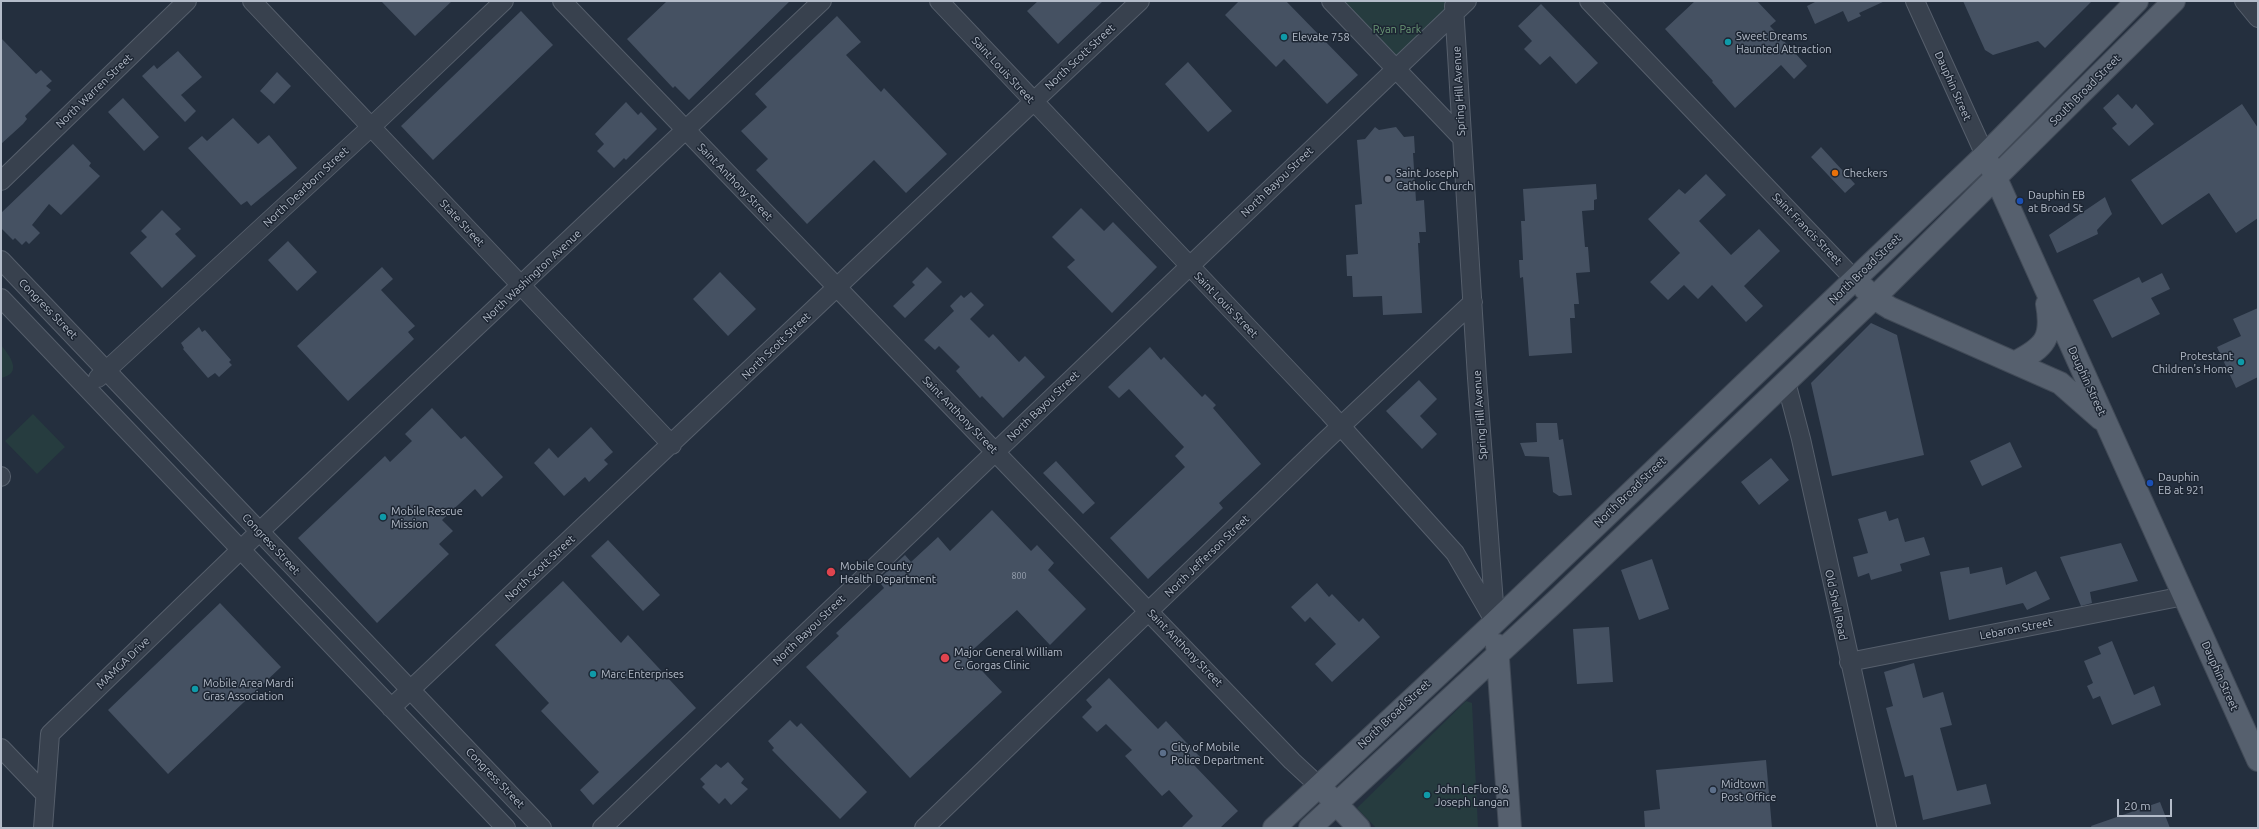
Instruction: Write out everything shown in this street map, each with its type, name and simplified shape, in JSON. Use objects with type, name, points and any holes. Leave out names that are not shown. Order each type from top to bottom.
[{"type":"main road","points":[[1985,155],[2137,1]]},
{"type":"main road","name":"South Broad Street","points":[[1996,178],[2174,1]]},
{"type":"main road","name":"North Broad Street","points":[[1274,828],[1495,622],[1854,278],[1985,155]]},
{"type":"main road","name":"Dauphin Street","points":[[1985,155],[2258,760]]},
{"type":"main road","points":[[1310,828],[1498,655],[1874,298],[1996,178]]},
{"type":"main road","name":"Saint Francis Street","points":[[1854,278],[1874,298],[1890,308],[2016,362],[2060,383],[2107,424]]},
{"type":"main road","points":[[2016,362],[2036,352],[2046,341],[2050,322],[2044,287]]},
{"type":"main road","name":"Spring Hill Avenue","points":[[1495,622],[1510,828]]},
{"type":"main road","name":"Saint Anthony Street","points":[[1319,786],[1359,828]]},
{"type":"street","name":"North Warren Street","points":[[1,181],[187,1]]},
{"type":"street","name":"State Street","points":[[252,1],[672,445]]},
{"type":"street","name":"North Dearborn Street","points":[[87,388],[371,127],[504,1]]},
{"type":"street","name":"Saint Anthony Street","points":[[562,1],[1149,612],[1319,786]]},
{"type":"street","name":"North Washington Avenue","points":[[241,550],[822,1]]},
{"type":"street","name":"Saint Louis Street","points":[[939,1],[1032,102],[1341,426],[1455,553],[1495,622]]},
{"type":"street","name":"North Scott Street","points":[[392,708],[672,445],[1140,1]]},
{"type":"street","points":[[1331,1],[1461,137]]},
{"type":"street","name":"Saint Francis Street","points":[[1589,1],[1854,278]]},
{"type":"street","name":"Dauphin Street","points":[[1915,1],[1985,155]]},
{"type":"street","points":[[2244,1],[2258,18]]},
{"type":"street","name":"North Bayou Street","points":[[602,828],[996,452],[1395,68],[1458,5]]},
{"type":"street","name":"Spring Hill Avenue","points":[[1458,5],[1461,137],[1495,622]]},
{"type":"street","name":"Congress Street","points":[[1,260],[542,828]]},
{"type":"street","points":[[1,298],[506,828]]},
{"type":"street","name":"North Jefferson Street","points":[[924,828],[1341,426],[1472,302]]},
{"type":"street","name":"Old Shell Road","points":[[1786,382],[1801,440],[1887,828]]},
{"type":"street","name":"MAMGA Drive","points":[[43,828],[44,794],[50,734],[241,550]]},
{"type":"street","name":"Lebaron Street","points":[[1849,662],[2184,596]]},
{"type":"street","points":[[1,748],[44,794]]},
{"type":"green space","name":"Ryan Park","points":[[1331,1],[1453,1],[1395,68]]},
{"type":"green space","points":[[1,345],[11,359],[13,368],[12,372],[8,376],[1,378]]},
{"type":"green space","points":[[33,414],[65,447],[37,474],[5,441]]},
{"type":"green space","points":[[1466,701],[1472,703],[1478,828],[1376,828],[1357,808]]},
{"type":"building","points":[[381,1],[452,1],[415,36]]},
{"type":"building","points":[[667,1],[790,1],[689,100],[675,86],[673,88],[627,39]]},
{"type":"building","points":[[1038,1],[1103,1],[1058,44],[1027,11]]},
{"type":"building","name":"Elevate 758","points":[[1239,1],[1286,1],[1358,75],[1327,104],[1284,59],[1276,67],[1225,15]]},
{"type":"building","points":[[1695,1],[1757,1],[1776,21],[1770,26],[1807,66],[1794,79],[1781,65],[1735,108],[1712,82],[1713,81],[1665,29]]},
{"type":"building","points":[[1817,1],[1885,1],[1859,13],[1861,16],[1848,22],[1843,11],[1815,24],[1807,6]]},
{"type":"building","points":[[1963,1],[2092,1],[2045,48],[2038,41],[1993,55],[1985,50]]},
{"type":"building","points":[[1541,4],[1598,63],[1576,84],[1550,56],[1540,65],[1524,49],[1532,41],[1518,26]]},
{"type":"building","points":[[521,11],[553,45],[433,160],[401,126]]},
{"type":"building","points":[[837,16],[861,42],[846,55],[881,92],[884,88],[947,154],[906,193],[874,160],[807,224],[756,170],[768,159],[741,131],[767,107],[755,94]]},
{"type":"building","points":[[1,38],[36,74],[41,70],[52,81],[46,86],[51,90],[25,116],[27,119],[23,124],[1,144]]},
{"type":"building","points":[[178,51],[202,77],[181,95],[196,111],[185,122],[142,76],[154,65],[157,69]]},
{"type":"building","points":[[1188,62],[1232,111],[1208,132],[1165,84]]},
{"type":"building","points":[[277,72],[291,86],[274,104],[260,91]]},
{"type":"building","points":[[2118,94],[2132,109],[2136,104],[2154,124],[2129,146],[2112,128],[2117,124],[2103,108]]},
{"type":"building","points":[[123,98],[159,137],[144,151],[108,112]]},
{"type":"building","points":[[626,102],[638,115],[641,112],[657,129],[626,160],[624,158],[614,168],[597,151],[604,144],[595,134]]},
{"type":"building","points":[[2242,104],[2258,128],[2258,218],[2236,233],[2209,193],[2162,225],[2131,180]]},
{"type":"building","points":[[233,118],[258,144],[269,135],[297,168],[251,206],[247,201],[241,205],[188,148],[202,136],[207,141]]},
{"type":"building","name":"Saint Joseph Catholic Church","points":[[1375,127],[1379,130],[1396,127],[1404,137],[1414,136],[1415,153],[1413,153],[1416,201],[1424,200],[1426,232],[1419,232],[1420,243],[1418,243],[1422,313],[1383,315],[1382,296],[1353,297],[1352,276],[1347,276],[1346,255],[1358,254],[1355,205],[1362,204],[1357,140],[1365,139]]},
{"type":"building","points":[[73,144],[91,163],[89,166],[100,176],[61,215],[49,204],[32,225],[40,233],[29,244],[26,241],[22,245],[15,238],[13,240],[1,228],[1,213]]},
{"type":"building","name":"Checkers","points":[[1821,147],[1855,184],[1845,193],[1811,157]]},
{"type":"building","points":[[1706,174],[1726,195],[1699,221],[1731,255],[1759,229],[1780,251],[1744,286],[1763,306],[1746,322],[1712,285],[1698,299],[1684,285],[1668,300],[1650,282],[1680,253],[1648,219],[1679,189],[1685,194]]},
{"type":"building","points":[[1596,184],[1597,199],[1594,200],[1594,210],[1582,211],[1585,247],[1588,247],[1590,272],[1576,273],[1579,304],[1574,304],[1575,318],[1570,318],[1572,353],[1529,356],[1523,277],[1520,278],[1519,260],[1523,260],[1521,221],[1525,221],[1523,189]]},
{"type":"building","points":[[2105,197],[2112,214],[2097,230],[2098,234],[2057,253],[2049,235]]},
{"type":"building","points":[[1081,208],[1104,231],[1113,222],[1157,267],[1112,313],[1067,267],[1075,260],[1052,237]]},
{"type":"building","points":[[162,210],[181,229],[175,234],[196,256],[162,288],[130,253],[147,237],[141,231]]},
{"type":"building","points":[[288,241],[317,272],[297,291],[268,260]]},
{"type":"building","points":[[382,267],[393,279],[381,290],[415,326],[408,332],[414,339],[348,401],[297,346]]},
{"type":"building","points":[[927,267],[942,282],[905,318],[893,306],[915,285],[912,282]]},
{"type":"building","points":[[720,272],[756,309],[728,336],[693,299]]},
{"type":"building","points":[[2162,273],[2170,289],[2151,298],[2160,314],[2112,338],[2093,300],[2139,277],[2142,283]]},
{"type":"building","points":[[971,292],[984,305],[970,319],[989,338],[993,334],[1019,362],[1025,356],[1045,377],[1003,418],[982,396],[980,398],[956,371],[960,367],[939,346],[935,350],[924,340],[954,311],[950,306],[961,295],[964,298]]},
{"type":"building","name":"Protestant Children's Home","points":[[2258,308],[2258,377],[2236,388],[2217,347],[2241,336],[2233,319]]},
{"type":"building","points":[[1871,323],[1897,335],[1924,455],[1832,476],[1811,383]]},
{"type":"building","points":[[199,327],[202,332],[205,330],[231,360],[229,362],[232,365],[219,377],[215,373],[208,378],[183,349],[184,348],[181,343]]},
{"type":"building","points":[[1150,347],[1161,360],[1164,357],[1202,397],[1205,394],[1216,405],[1213,408],[1261,464],[1219,503],[1223,508],[1148,579],[1110,538],[1185,467],[1175,456],[1184,447],[1129,389],[1119,398],[1108,387]]},
{"type":"building","points":[[1419,380],[1437,399],[1420,416],[1437,434],[1422,449],[1386,411]]},
{"type":"building","name":"Mobile Rescue Mission","points":[[432,408],[461,439],[465,436],[503,477],[482,497],[475,489],[442,520],[453,531],[439,544],[449,554],[377,623],[298,538],[385,456],[390,462],[412,441],[405,434]]},
{"type":"building","points":[[1536,423],[1557,423],[1559,440],[1563,439],[1572,495],[1559,496],[1553,492],[1549,457],[1525,456],[1520,443],[1537,442]]},
{"type":"building","points":[[591,427],[613,452],[604,460],[608,464],[589,482],[585,477],[564,496],[534,463],[549,448],[558,458]]},
{"type":"building","points":[[2010,442],[2022,467],[1982,486],[1970,461]]},
{"type":"building","points":[[1771,458],[1789,480],[1759,505],[1741,482]]},
{"type":"building","points":[[1056,461],[1095,503],[1083,514],[1043,473]]},
{"type":"building","points":[[992,510],[1031,551],[1037,545],[1054,563],[1048,570],[1086,609],[1050,645],[1017,610],[967,655],[1002,692],[910,778],[806,667],[839,636],[836,633],[884,588],[878,580],[905,555],[911,562],[938,537],[950,551]]},
{"type":"building","points":[[1886,511],[1889,521],[1898,518],[1905,542],[1924,537],[1930,555],[1900,564],[1902,571],[1871,580],[1869,573],[1858,577],[1853,557],[1868,553],[1858,519]]},
{"type":"building","points":[[608,540],[660,595],[643,611],[591,556]]},
{"type":"building","points":[[2121,543],[2138,581],[2090,592],[2092,603],[2081,606],[2060,557]]},
{"type":"building","points":[[1652,559],[1669,609],[1639,620],[1621,570]]},
{"type":"building","points":[[1969,567],[1970,574],[2002,567],[2006,585],[2036,571],[2050,599],[2027,610],[2023,603],[1949,620],[1940,572]]},
{"type":"building","name":"Marc Enterprises","points":[[563,581],[621,643],[628,635],[696,708],[593,805],[580,790],[599,772],[541,711],[549,703],[495,645]]},
{"type":"building","points":[[1317,583],[1329,597],[1332,594],[1359,622],[1363,618],[1380,637],[1332,682],[1315,664],[1336,644],[1310,617],[1305,622],[1291,607]]},
{"type":"building","name":"Mobile Area Mardi Gras Association","points":[[220,603],[281,667],[168,774],[108,710]]},
{"type":"building","points":[[1609,627],[1613,682],[1577,684],[1573,629]]},
{"type":"building","points":[[2112,641],[2134,695],[2154,686],[2161,705],[2112,725],[2100,696],[2093,699],[2087,686],[2093,683],[2084,661],[2101,654],[2098,647]]},
{"type":"building","points":[[1914,663],[1923,698],[1943,692],[1952,725],[1940,728],[1957,791],[1986,784],[1991,804],[1923,820],[1913,775],[1905,777],[1886,708],[1893,706],[1884,672]]},
{"type":"building","name":"City of Mobile Police Department","points":[[1109,678],[1158,729],[1166,721],[1201,758],[1194,765],[1238,811],[1220,828],[1181,828],[1193,816],[1169,790],[1162,796],[1125,756],[1132,750],[1106,724],[1097,732],[1082,717],[1092,707],[1086,700]]},
{"type":"building","points":[[790,720],[797,727],[801,723],[867,792],[840,819],[772,750],[774,748],[768,741]]},
{"type":"building","name":"Midtown Post Office","points":[[1766,760],[1772,828],[1645,828],[1644,811],[1660,809],[1656,770]]},
{"type":"building","points":[[728,762],[744,779],[741,783],[748,789],[731,805],[725,798],[719,804],[702,787],[705,784],[700,779],[716,764],[721,768]]},
{"type":"building","points":[[2160,802],[2170,828],[2092,828],[2091,826]]},
{"type":"place","name":"Elevate 758","points":[[1284,37]]},
{"type":"place","name":"Sweet Dreams Haunted Attraction","points":[[1728,42]]},
{"type":"place","name":"Checkers","points":[[1835,173]]},
{"type":"place","name":"Saint Joseph Catholic Church","points":[[1388,179]]},
{"type":"place","name":"Dauphin EB at Broad St","points":[[2020,201]]},
{"type":"place","name":"Protestant Children's Home","points":[[2241,362]]},
{"type":"place","name":"Dauphin EB at 921","points":[[2150,483]]},
{"type":"place","name":"Mobile Rescue Mission","points":[[383,517]]},
{"type":"place","name":"Mobile County Health Department","points":[[831,572]]},
{"type":"place","name":"Major General William C. Gorgas Clinic","points":[[945,658]]},
{"type":"place","name":"Marc Enterprises","points":[[593,674]]},
{"type":"place","name":"Mobile Area Mardi Gras Association","points":[[195,689]]},
{"type":"place","name":"City of Mobile Police Department","points":[[1163,753]]},
{"type":"place","name":"Midtown Post Office","points":[[1713,790]]},
{"type":"place","name":"John LeFlore & Joseph Langan","points":[[1427,795]]}]
